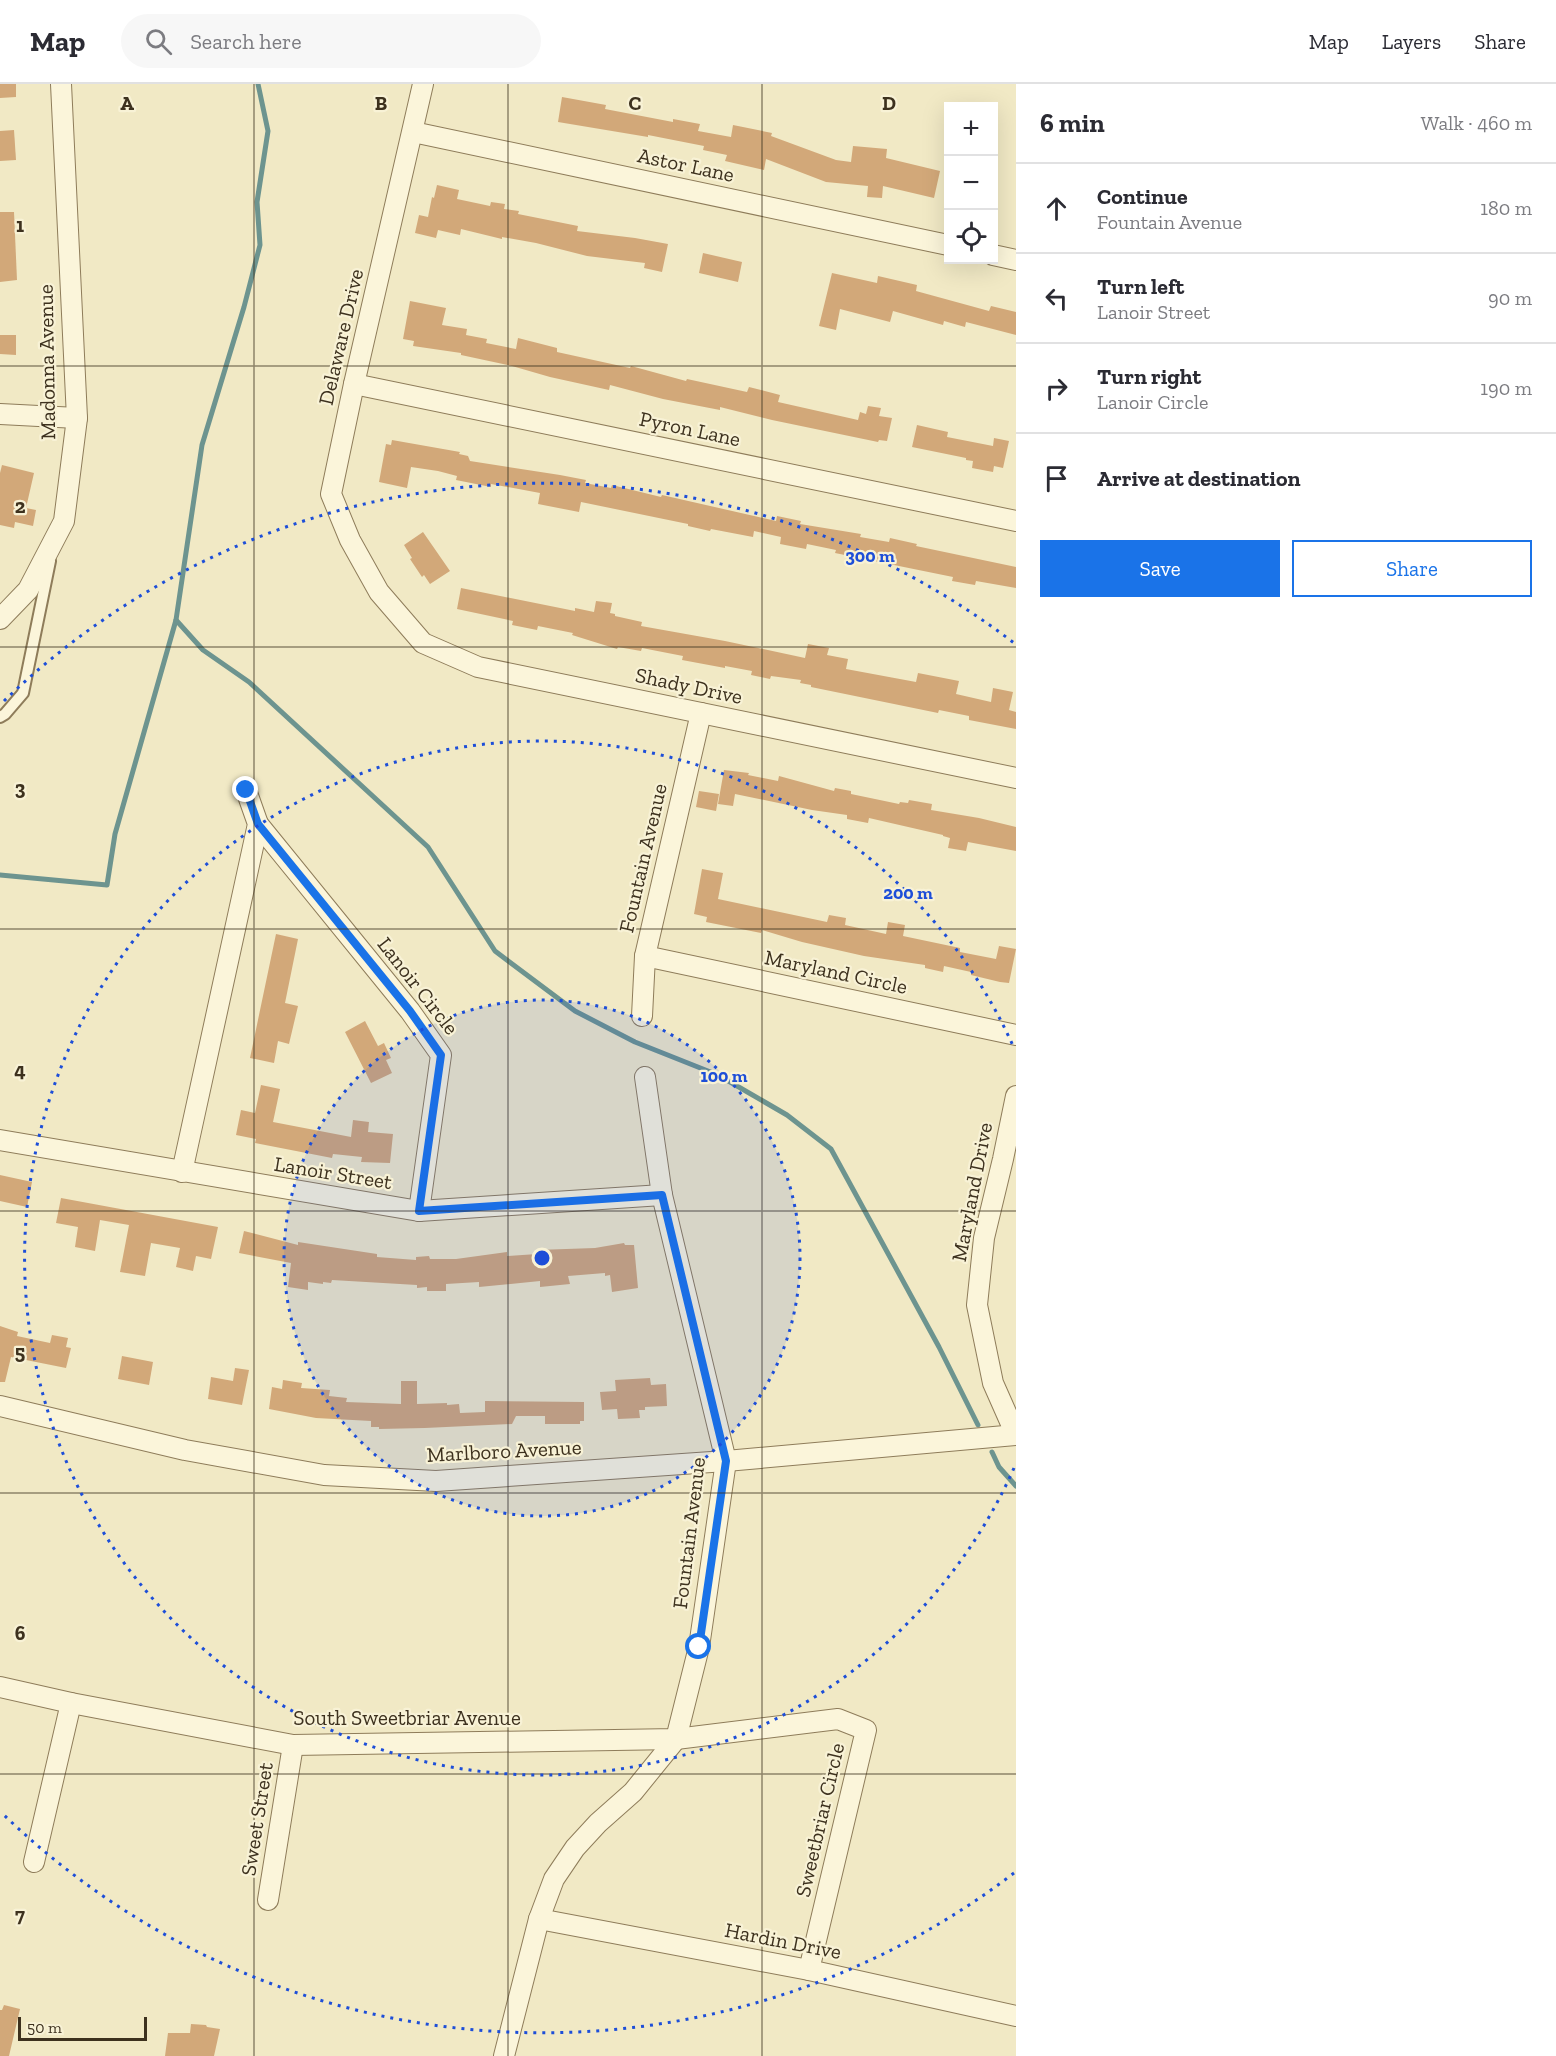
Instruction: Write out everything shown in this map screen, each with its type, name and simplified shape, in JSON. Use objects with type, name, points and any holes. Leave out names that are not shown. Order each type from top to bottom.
[{"type":"street","name":"Madonna Avenue","points":[[0,619],[28,590],[63,521],[77,418],[61,84]]},
{"type":"street","name":"Delaware Drive","points":[[379,592],[350,540],[331,494],[423,84]]},
{"type":"street","name":"Astor Lane","points":[[413,132],[944,244]]},
{"type":"street","points":[[998,256],[1016,260]]},
{"type":"street","name":"Pyron Lane","points":[[354,384],[1016,521]]},
{"type":"street","points":[[0,414],[77,418]]},
{"type":"street","name":"Shady Drive","points":[[379,592],[423,644],[478,668],[1016,778]]},
{"type":"street","name":"Fountain Avenue","points":[[642,1016],[645,956],[701,713]]},
{"type":"street","name":"Lanoir Circle","points":[[246,790],[258,824],[410,1011],[441,1055],[419,1211]]},
{"type":"street","points":[[182,1172],[258,824]]},
{"type":"street","name":"Maryland Circle","points":[[645,956],[1016,1035]]},
{"type":"street","name":"Fountain Avenue","points":[[504,2056],[539,1919],[554,1879],[575,1848],[633,1792],[675,1738],[699,1647],[726,1461],[662,1195],[645,1077]]},
{"type":"street","name":"Maryland Drive","points":[[1016,1096],[1004,1159],[984,1238],[977,1305],[993,1383],[1016,1436]]},
{"type":"street","name":"Lanoir Street","points":[[0,1140],[419,1211],[662,1195]]},
{"type":"street","name":"Marlboro Avenue","points":[[0,1406],[185,1450],[324,1475],[436,1480],[726,1461],[1016,1436]]},
{"type":"street","name":"South Sweetbriar Avenue","points":[[0,1687],[71,1703],[293,1745],[675,1738]]},
{"type":"street","points":[[34,1862],[71,1703]]},
{"type":"street","name":"Sweetbriar Circle","points":[[675,1738],[838,1719],[866,1730],[809,1970]]},
{"type":"street","name":"Sweet Street","points":[[268,1900],[293,1745]]},
{"type":"street","name":"Hardin Drive","points":[[539,1919],[809,1970],[1016,2016]]},
{"type":"lane","points":[[0,717],[23,693],[54,540]]},
{"type":"building","points":[[0,84],[16,84],[16,97],[0,98]]},
{"type":"building","points":[[562,97],[606,105],[605,109],[673,122],[673,119],[700,124],[698,131],[731,137],[733,125],[772,133],[771,136],[836,160],[851,162],[853,146],[887,149],[886,158],[940,171],[934,198],[883,186],[882,198],[867,197],[868,186],[826,182],[766,159],[764,170],[725,161],[727,155],[703,150],[704,146],[558,122]]},
{"type":"building","points":[[14,130],[16,160],[0,161],[0,131]]},
{"type":"building","points":[[437,185],[459,190],[457,199],[490,206],[491,202],[505,204],[504,209],[519,211],[518,214],[578,226],[577,231],[668,244],[662,272],[644,268],[645,263],[587,256],[536,243],[502,237],[502,239],[461,229],[460,235],[438,230],[436,238],[415,233],[419,215],[428,217]]},
{"type":"building","points":[[0,212],[14,212],[17,280],[0,282]]},
{"type":"building","points":[[703,253],[742,262],[738,282],[699,273]]},
{"type":"building","points":[[832,273],[877,283],[878,276],[917,285],[916,291],[989,311],[991,306],[1016,312],[1016,335],[966,322],[965,327],[944,321],[943,325],[893,311],[890,322],[840,309],[836,330],[819,326]]},
{"type":"building","points":[[410,301],[446,308],[442,325],[467,329],[466,335],[487,339],[486,343],[516,349],[518,338],[557,348],[557,352],[630,368],[631,366],[686,381],[687,379],[747,392],[749,387],[780,395],[778,402],[858,420],[860,412],[866,414],[868,406],[881,408],[879,416],[892,418],[887,441],[879,440],[878,442],[720,407],[720,410],[663,399],[610,385],[609,390],[461,355],[461,353],[413,346],[414,341],[403,339]]},
{"type":"building","points":[[0,335],[16,335],[16,355],[0,354]]},
{"type":"building","points":[[917,425],[948,432],[947,437],[993,446],[994,438],[1009,441],[1003,468],[994,466],[993,472],[972,468],[973,461],[966,460],[966,458],[912,447]]},
{"type":"building","points":[[392,440],[460,452],[459,454],[468,456],[470,461],[560,475],[611,488],[612,485],[776,521],[777,516],[801,521],[800,524],[861,534],[860,537],[889,542],[890,538],[917,544],[916,546],[1016,567],[1016,588],[976,581],[975,585],[952,581],[953,577],[835,553],[836,550],[807,544],[806,549],[780,544],[781,537],[754,531],[753,537],[711,529],[710,531],[688,526],[688,524],[581,502],[579,512],[538,504],[540,493],[456,480],[457,476],[438,471],[411,467],[407,488],[379,482],[386,444],[391,445]]},
{"type":"building","points":[[2,465],[34,473],[26,508],[36,510],[33,526],[15,522],[14,528],[0,525]]},
{"type":"building","points":[[423,532],[450,571],[430,584],[424,575],[422,577],[410,559],[412,558],[404,545]]},
{"type":"building","points":[[461,588],[575,611],[575,608],[594,612],[596,601],[612,603],[610,613],[642,622],[641,626],[805,658],[808,644],[829,648],[827,655],[848,659],[846,669],[916,682],[918,673],[959,681],[956,694],[991,702],[993,688],[1013,692],[1009,710],[1016,712],[1016,729],[969,720],[969,716],[939,710],[938,713],[811,687],[811,685],[800,683],[801,680],[771,676],[770,679],[751,675],[752,671],[682,660],[683,656],[642,648],[641,651],[618,647],[617,649],[572,635],[573,633],[538,626],[537,630],[512,625],[513,621],[457,609]]},
{"type":"building","points":[[724,770],[749,773],[748,775],[778,781],[779,776],[834,791],[835,788],[851,791],[851,794],[899,804],[900,802],[908,803],[909,800],[932,804],[931,810],[1016,827],[1016,851],[968,842],[966,851],[948,848],[950,838],[943,835],[869,818],[868,823],[847,819],[847,815],[735,794],[733,806],[718,804]]},
{"type":"building","points":[[699,791],[719,794],[716,811],[696,807]]},
{"type":"building","points":[[702,869],[723,873],[718,899],[827,922],[829,915],[846,918],[845,925],[886,934],[888,922],[905,925],[903,936],[960,948],[960,952],[996,959],[999,946],[1016,949],[1009,983],[971,975],[971,972],[944,966],[943,972],[925,968],[925,965],[864,956],[762,930],[761,933],[706,922],[707,917],[694,914]]},
{"type":"building","points":[[276,934],[298,939],[285,1003],[298,1006],[289,1044],[278,1041],[274,1063],[250,1058]]},
{"type":"building","points":[[365,1021],[378,1046],[384,1043],[391,1058],[386,1060],[392,1073],[371,1083],[345,1032]]},
{"type":"building","points":[[261,1085],[280,1089],[273,1122],[351,1137],[353,1120],[369,1122],[368,1132],[393,1134],[390,1163],[361,1162],[362,1157],[333,1154],[332,1158],[255,1143],[256,1139],[236,1135],[241,1110],[255,1113]]},
{"type":"building","points":[[0,1175],[32,1182],[27,1207],[0,1201]]},
{"type":"building","points":[[61,1198],[218,1227],[211,1259],[196,1256],[193,1271],[176,1267],[180,1248],[151,1243],[145,1276],[120,1272],[129,1225],[100,1220],[95,1251],[75,1247],[78,1227],[56,1223]]},
{"type":"building","points":[[244,1231],[298,1245],[298,1242],[377,1254],[377,1257],[416,1260],[416,1257],[456,1259],[507,1252],[507,1256],[537,1254],[537,1250],[595,1248],[624,1243],[634,1245],[638,1288],[612,1292],[610,1275],[605,1276],[605,1273],[568,1276],[570,1284],[540,1287],[540,1281],[479,1287],[479,1282],[446,1284],[446,1291],[427,1291],[427,1287],[417,1288],[417,1285],[332,1280],[331,1283],[323,1282],[323,1284],[308,1282],[308,1290],[288,1287],[291,1263],[239,1253]]},
{"type":"building","points":[[0,1326],[18,1332],[17,1336],[50,1343],[52,1335],[68,1338],[66,1347],[71,1348],[66,1368],[11,1357],[5,1382],[0,1382]]},
{"type":"building","points":[[122,1356],[153,1362],[149,1385],[118,1379]]},
{"type":"building","points":[[235,1368],[249,1370],[242,1405],[208,1399],[211,1377],[233,1381]]},
{"type":"building","points":[[650,1378],[651,1385],[666,1384],[667,1406],[645,1407],[645,1410],[639,1410],[640,1418],[618,1419],[617,1409],[602,1410],[600,1392],[616,1391],[615,1380]]},
{"type":"building","points":[[283,1380],[302,1383],[301,1388],[330,1390],[329,1396],[347,1398],[346,1402],[401,1404],[401,1381],[417,1381],[417,1404],[459,1404],[460,1413],[485,1412],[485,1401],[584,1402],[584,1421],[580,1421],[580,1424],[545,1424],[545,1416],[516,1416],[512,1424],[379,1429],[379,1427],[371,1427],[371,1421],[316,1418],[269,1409],[272,1387],[282,1389]]},
{"type":"building","points":[[4,2005],[20,2009],[9,2056],[0,2056],[0,2010]]},
{"type":"building","points":[[191,2024],[220,2029],[214,2056],[165,2056],[168,2033],[190,2033]]},
{"type":"waterway","points":[[0,875],[107,885],[115,834],[176,620],[202,445],[244,307],[260,245],[257,202],[268,131],[258,84]]},
{"type":"waterway","points":[[176,620],[203,650],[249,682],[428,847],[495,951],[575,1011],[635,1042],[718,1075],[787,1115],[831,1149],[939,1347],[978,1425]]},
{"type":"waterway","points":[[992,1452],[999,1467],[1016,1486]]},
{"type":"route","points":[[246,790],[258,824],[410,1011],[441,1055],[419,1211],[662,1195],[726,1461],[699,1647]]}]
